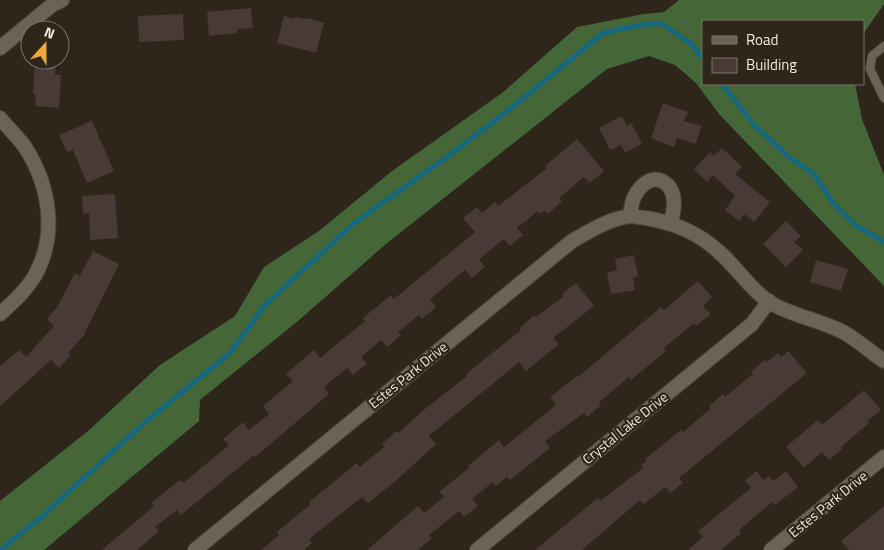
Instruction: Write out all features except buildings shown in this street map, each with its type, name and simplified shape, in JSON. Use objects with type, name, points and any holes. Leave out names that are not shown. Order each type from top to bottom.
[{"type":"street","points":[[0,48],[52,5],[62,0]]},
{"type":"street","points":[[0,118],[24,146],[37,169],[46,195],[49,216],[44,254],[34,278],[19,297],[0,314]]},
{"type":"street","points":[[630,216],[633,200],[642,187],[648,181],[657,179],[667,184],[672,192],[674,204],[671,223]]},
{"type":"street","name":"Estes Park Drive","points":[[195,550],[572,241],[592,229],[630,216],[671,223],[698,236],[719,251],[751,286],[769,302],[787,311],[845,333],[884,361]]},
{"type":"street","name":"Crystal Lake Drive","points":[[477,550],[752,324],[769,302]]},
{"type":"street","name":"Estes Park Drive","points":[[771,550],[884,457]]},
{"type":"lane","points":[[884,46],[872,56],[870,69],[884,98]]},
{"type":"green space","points":[[679,0],[884,0],[884,4],[864,33],[864,20],[702,20],[702,85],[855,85],[862,119],[884,175],[884,286],[719,114],[696,83],[675,65],[649,56],[607,69],[386,244],[298,321],[200,400],[199,421],[44,550],[0,550],[0,501],[88,431],[160,365],[235,316],[264,267],[319,231],[392,171],[502,93],[577,27],[664,12]]},
{"type":"waterway","points":[[0,550],[39,519],[143,424],[230,353],[265,305],[353,224],[510,109],[603,33],[634,26],[661,23],[691,44],[702,58]]},
{"type":"waterway","points":[[723,85],[755,126],[789,157],[814,174],[832,202],[855,225],[884,242]]}]
